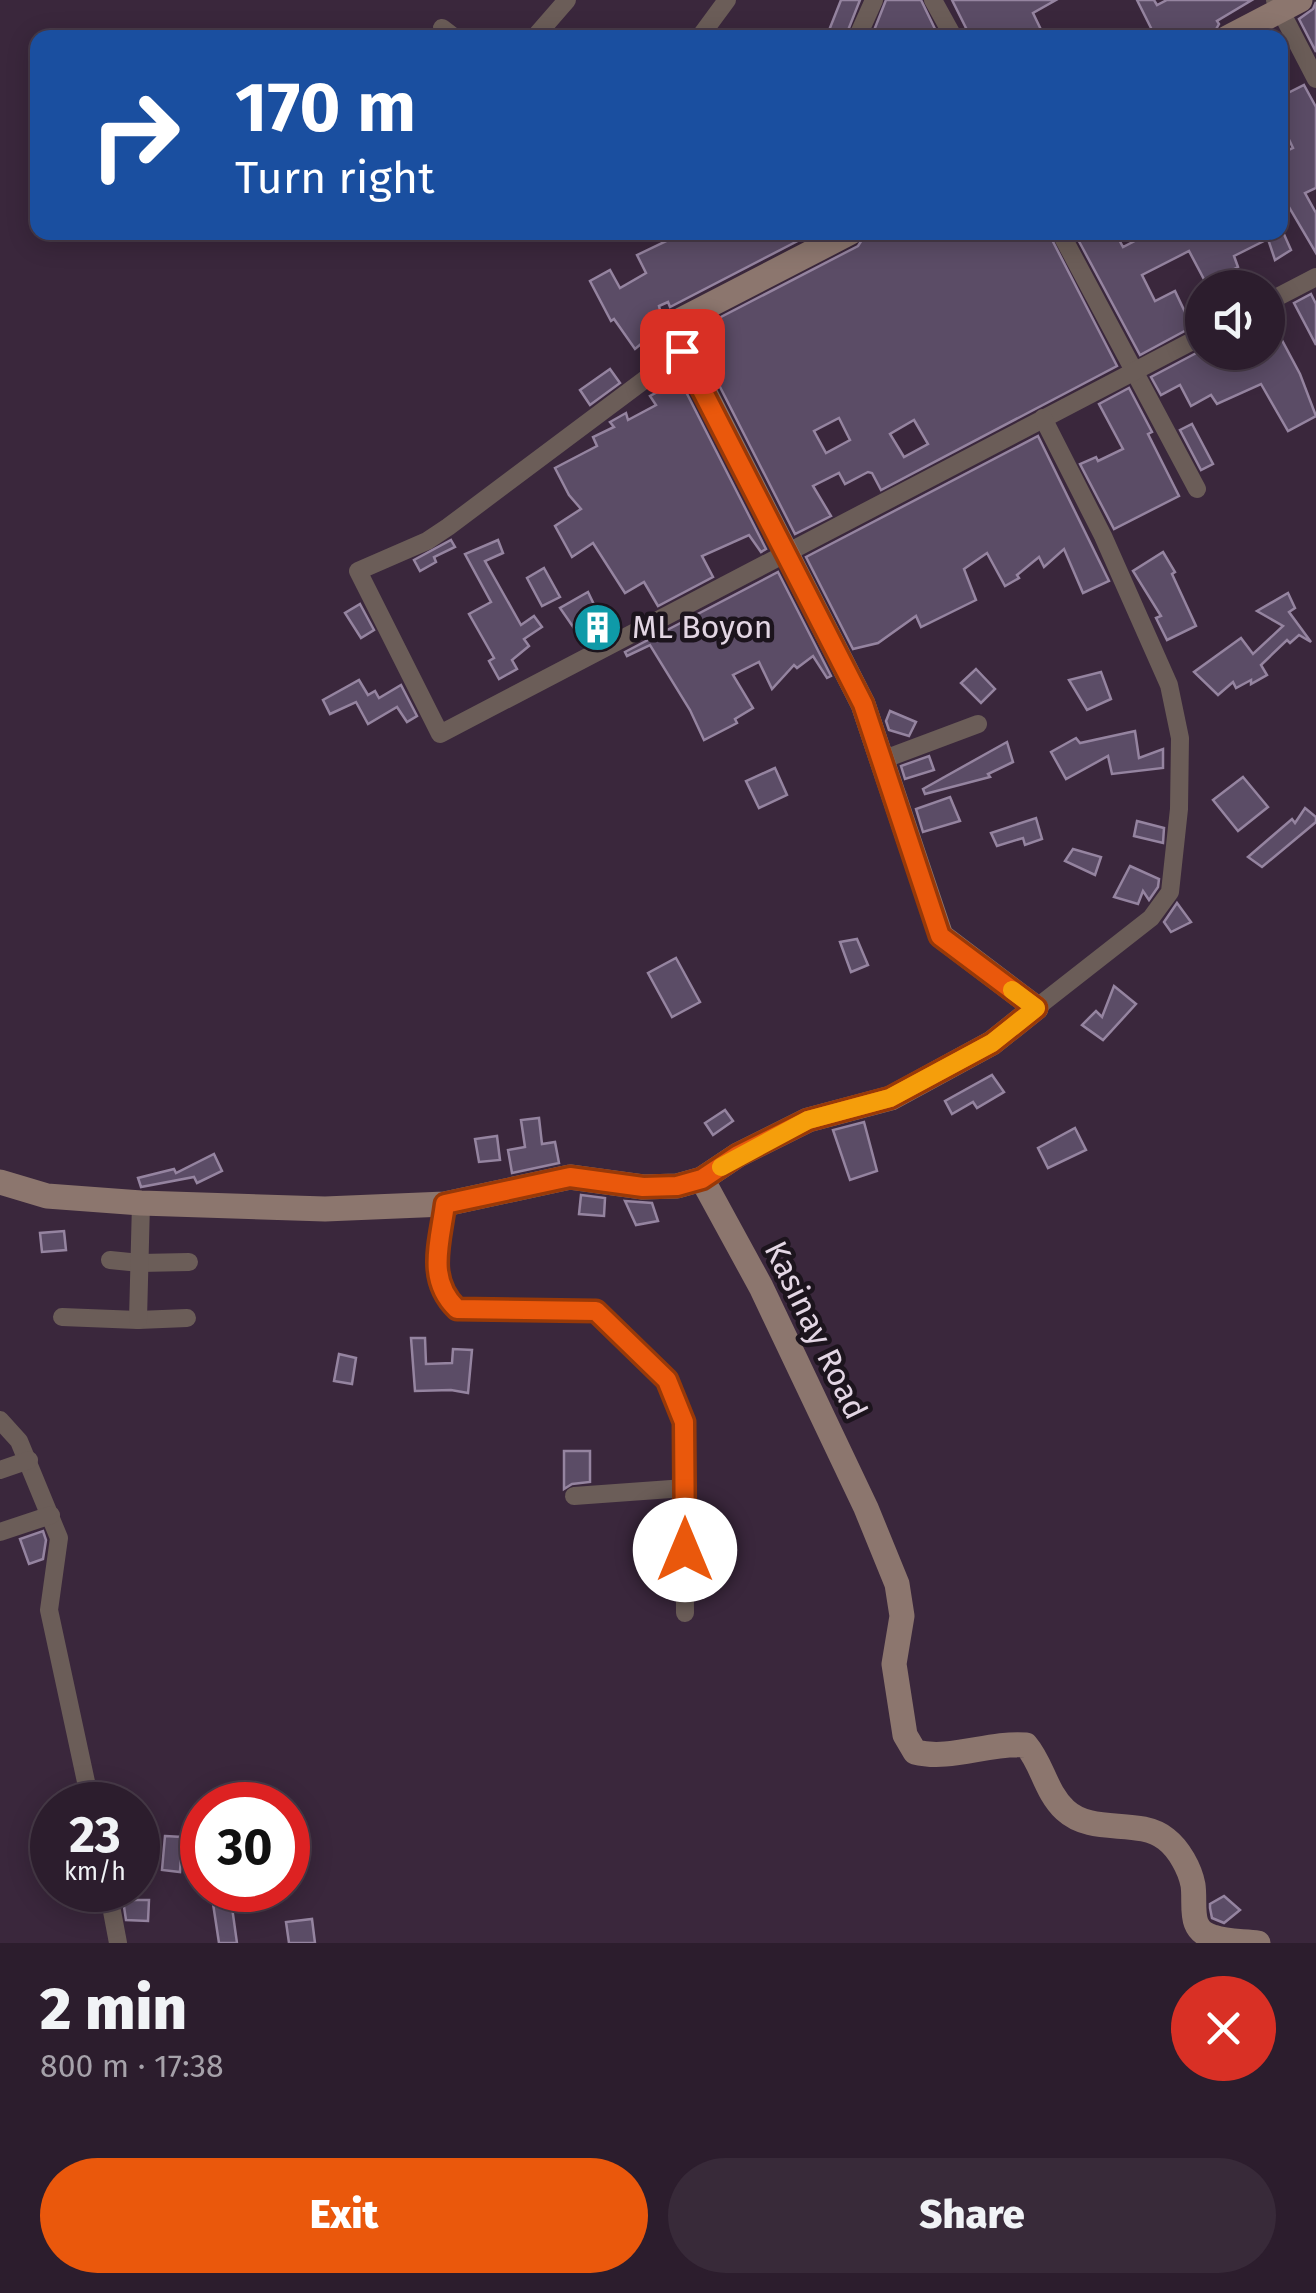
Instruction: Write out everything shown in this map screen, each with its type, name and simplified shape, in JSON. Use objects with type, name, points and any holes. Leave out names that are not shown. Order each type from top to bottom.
[{"type":"street","points":[[546,30],[568,0]]},
{"type":"street","points":[[705,30],[727,0]]},
{"type":"street","points":[[861,30],[874,0]]},
{"type":"street","points":[[933,0],[950,30]]},
{"type":"street","points":[[1241,30],[1285,3],[1316,79]]},
{"type":"street","points":[[831,240],[675,322],[674,332],[863,704],[940,936],[1036,1008]]},
{"type":"street","points":[[1064,240],[1197,488]]},
{"type":"street","points":[[1285,293],[1316,277]]},
{"type":"street","points":[[682,351],[448,528],[358,571],[440,734],[1185,345]]},
{"type":"street","points":[[0,1182],[48,1196],[141,1204],[325,1209],[445,1204],[570,1177],[643,1187],[677,1186],[702,1179],[738,1155],[808,1120],[890,1098],[992,1043],[1151,918],[1170,892],[1179,792],[1180,738],[1169,684],[1104,536],[1044,418]]},
{"type":"street","points":[[882,760],[978,724]]},
{"type":"street","name":"Kasinay Road","points":[[702,1179],[776,1318],[866,1508],[896,1584],[902,1616],[894,1664],[905,1736],[915,1752],[934,1756],[1002,1744],[1026,1745],[1038,1759],[1050,1794],[1068,1813],[1098,1826],[1152,1831],[1166,1840],[1182,1858],[1193,1884],[1193,1914],[1198,1927],[1210,1937],[1258,1943]]},
{"type":"street","points":[[138,1320],[141,1204]]},
{"type":"street","points":[[445,1204],[436,1276],[444,1296],[457,1309],[596,1311],[667,1380],[684,1422],[685,1614]]},
{"type":"street","points":[[110,1260],[190,1262]]},
{"type":"street","points":[[62,1317],[187,1318]]},
{"type":"street","points":[[0,1420],[20,1441],[60,1538],[49,1610],[86,1782]]},
{"type":"street","points":[[0,1470],[29,1460]]},
{"type":"street","points":[[574,1496],[685,1488]]},
{"type":"street","points":[[0,1532],[51,1515]]},
{"type":"street","points":[[112,1912],[118,1943]]},
{"type":"building","points":[[841,0],[860,0],[848,30],[829,30]]},
{"type":"building","points":[[886,0],[921,0],[936,30],[874,30]]},
{"type":"building","points":[[952,0],[1056,0],[1033,13],[1041,30],[967,30]]},
{"type":"building","points":[[1137,0],[1154,0],[1157,5],[1167,0],[1252,0],[1217,21],[1216,30],[1152,30]]},
{"type":"building","points":[[1316,2],[1316,52],[1299,19]]},
{"type":"building","points":[[1304,85],[1316,107],[1316,188],[1305,193],[1316,213],[1316,253],[1288,207],[1288,150],[1293,148],[1288,138],[1288,93]]},
{"type":"building","points":[[668,240],[800,240],[670,307],[668,302],[659,306],[661,314],[648,322],[665,349],[650,360],[641,344],[635,349],[614,319],[611,321],[590,281],[610,270],[620,288],[646,273],[637,255]]},
{"type":"building","points":[[862,240],[1052,240],[1117,366],[881,490],[868,472],[845,484],[839,473],[813,486],[831,516],[795,534],[692,332],[858,246]],"holes":[[[839,418],[850,440],[826,453],[814,431]],[[914,420],[928,444],[904,457],[890,434]]]},
{"type":"building","points":[[1078,240],[1119,240],[1123,247],[1137,240],[1266,240],[1234,256],[1238,267],[1232,270],[1199,270],[1189,251],[1142,275],[1155,301],[1175,291],[1185,312],[1185,331],[1140,355]]},
{"type":"building","points":[[1268,240],[1287,240],[1291,250],[1275,260]]},
{"type":"building","points":[[1311,294],[1316,304],[1316,345],[1294,303]]},
{"type":"building","points":[[1285,346],[1316,416],[1288,431],[1261,384],[1217,404],[1211,395],[1191,406],[1180,385],[1161,395],[1151,377],[1185,359],[1185,370],[1285,370]]},
{"type":"building","points":[[610,369],[620,383],[590,405],[580,390]]},
{"type":"building","points":[[680,380],[766,549],[761,552],[749,535],[702,556],[713,577],[658,606],[644,582],[625,593],[593,543],[572,557],[555,526],[581,509],[555,468],[597,446],[593,437],[614,427],[610,422],[626,413],[628,420],[656,405],[650,396]]},
{"type":"building","points":[[1129,388],[1179,496],[1114,529],[1080,464],[1096,457],[1098,461],[1123,449],[1099,404]]},
{"type":"building","points":[[1192,424],[1213,464],[1201,470],[1180,430]]},
{"type":"building","points":[[1038,436],[1109,581],[1083,593],[1064,549],[1044,567],[1039,557],[1005,586],[987,553],[964,569],[976,600],[921,627],[916,616],[878,643],[853,649],[806,557]]},
{"type":"building","points":[[451,540],[455,547],[434,557],[436,562],[420,571],[414,560]]},
{"type":"building","points":[[498,540],[503,553],[485,561],[521,625],[534,616],[542,627],[524,639],[529,646],[512,660],[517,669],[499,679],[489,661],[494,658],[469,614],[491,602],[465,554]]},
{"type":"building","points":[[1163,552],[1196,626],[1167,640],[1156,618],[1161,616],[1133,571]]},
{"type":"building","points":[[544,568],[560,597],[542,606],[527,578]]},
{"type":"building","points":[[778,572],[831,676],[827,678],[813,656],[797,668],[794,665],[772,689],[759,662],[733,675],[753,708],[735,719],[737,723],[704,740],[650,645],[627,656],[625,652]]},
{"type":"building","points":[[588,592],[607,632],[585,644],[560,608]]},
{"type":"building","points":[[1288,593],[1295,608],[1289,612],[1311,642],[1299,635],[1290,643],[1287,640],[1261,665],[1267,675],[1236,688],[1233,682],[1218,695],[1194,672],[1241,638],[1253,654],[1283,626],[1257,611]]},
{"type":"building","points":[[360,604],[374,630],[361,638],[345,613]]},
{"type":"building","points":[[976,669],[995,689],[981,703],[961,683]]},
{"type":"building","points":[[1101,672],[1111,699],[1087,710],[1069,680]]},
{"type":"building","points":[[359,680],[368,695],[375,691],[379,698],[401,685],[417,716],[407,722],[397,707],[368,724],[356,702],[330,714],[323,700]]},
{"type":"building","points":[[890,711],[916,722],[909,736],[889,730],[886,721]]},
{"type":"building","points":[[1135,731],[1139,758],[1163,749],[1163,768],[1112,774],[1108,756],[1066,779],[1051,752],[1076,738],[1080,743]]},
{"type":"building","points":[[1007,742],[1013,762],[988,774],[990,777],[925,794],[923,789]]},
{"type":"building","points":[[929,756],[934,770],[905,779],[901,766]]},
{"type":"building","points":[[775,768],[787,795],[759,808],[746,781]]},
{"type":"building","points":[[1243,777],[1268,807],[1238,831],[1213,800]]},
{"type":"building","points":[[950,797],[960,821],[923,832],[916,809]]},
{"type":"building","points":[[1305,808],[1316,817],[1316,822],[1262,867],[1248,857],[1292,819],[1295,823]]},
{"type":"building","points":[[1036,818],[1042,839],[1025,845],[1023,838],[997,846],[991,833]]},
{"type":"building","points":[[1137,821],[1164,828],[1163,843],[1134,836]]},
{"type":"building","points":[[1073,849],[1101,857],[1095,875],[1065,861]]},
{"type":"building","points":[[1130,866],[1159,879],[1149,900],[1143,891],[1138,904],[1114,897]]},
{"type":"building","points":[[1177,903],[1191,922],[1171,932],[1164,922]]},
{"type":"building","points":[[857,939],[868,965],[851,972],[840,942]]},
{"type":"building","points":[[676,958],[700,1002],[672,1017],[648,973]]},
{"type":"building","points":[[1114,986],[1136,1004],[1103,1040],[1082,1025],[1096,1011],[1102,1017]]},
{"type":"building","points":[[992,1075],[1004,1092],[977,1108],[973,1102],[952,1114],[945,1101]]},
{"type":"building","points":[[725,1110],[733,1121],[713,1135],[705,1123]]},
{"type":"building","points":[[539,1118],[542,1144],[555,1142],[559,1163],[512,1173],[508,1150],[525,1147],[521,1120]]},
{"type":"building","points":[[864,1122],[877,1171],[850,1180],[833,1130]]},
{"type":"building","points":[[1075,1128],[1086,1150],[1048,1168],[1038,1148]]},
{"type":"building","points":[[497,1136],[500,1160],[479,1162],[475,1139]]},
{"type":"building","points":[[214,1154],[222,1171],[197,1183],[194,1177],[141,1187],[138,1178],[174,1169],[176,1173]]},
{"type":"building","points":[[581,1195],[605,1198],[604,1216],[579,1214]]},
{"type":"building","points":[[625,1201],[652,1203],[658,1221],[636,1225]]},
{"type":"building","points":[[64,1231],[66,1250],[42,1252],[40,1233]]},
{"type":"building","points":[[411,1338],[425,1338],[426,1364],[452,1363],[453,1349],[472,1350],[468,1393],[415,1391]]},
{"type":"building","points":[[339,1354],[356,1358],[352,1384],[334,1381]]},
{"type":"building","points":[[564,1451],[590,1451],[590,1482],[564,1489]]},
{"type":"building","points":[[43,1531],[43,1559],[29,1564],[20,1539]]},
{"type":"building","points":[[165,1836],[180,1837],[180,1872],[162,1870]]},
{"type":"building","points":[[1224,1896],[1240,1910],[1224,1923],[1212,1918],[1210,1904]]},
{"type":"building","points":[[125,1912],[148,1912],[148,1921],[126,1920]]},
{"type":"building","points":[[214,1912],[233,1912],[237,1943],[219,1943]]},
{"type":"building","points":[[312,1919],[315,1943],[289,1943],[286,1922]]},
{"type":"slow traffic","points":[[721,1167],[808,1120],[890,1098],[992,1043],[1036,1008],[1012,990]]},
{"type":"place","name":"ML Boyon","points":[[597,627]]},
{"type":"route","points":[[682,351],[863,704],[940,936],[1036,1008],[992,1043],[890,1098],[808,1120],[738,1155],[702,1179],[677,1186],[643,1187],[570,1177],[445,1204],[436,1276],[444,1296],[457,1309],[596,1311],[667,1380],[684,1422],[685,1550]]}]
